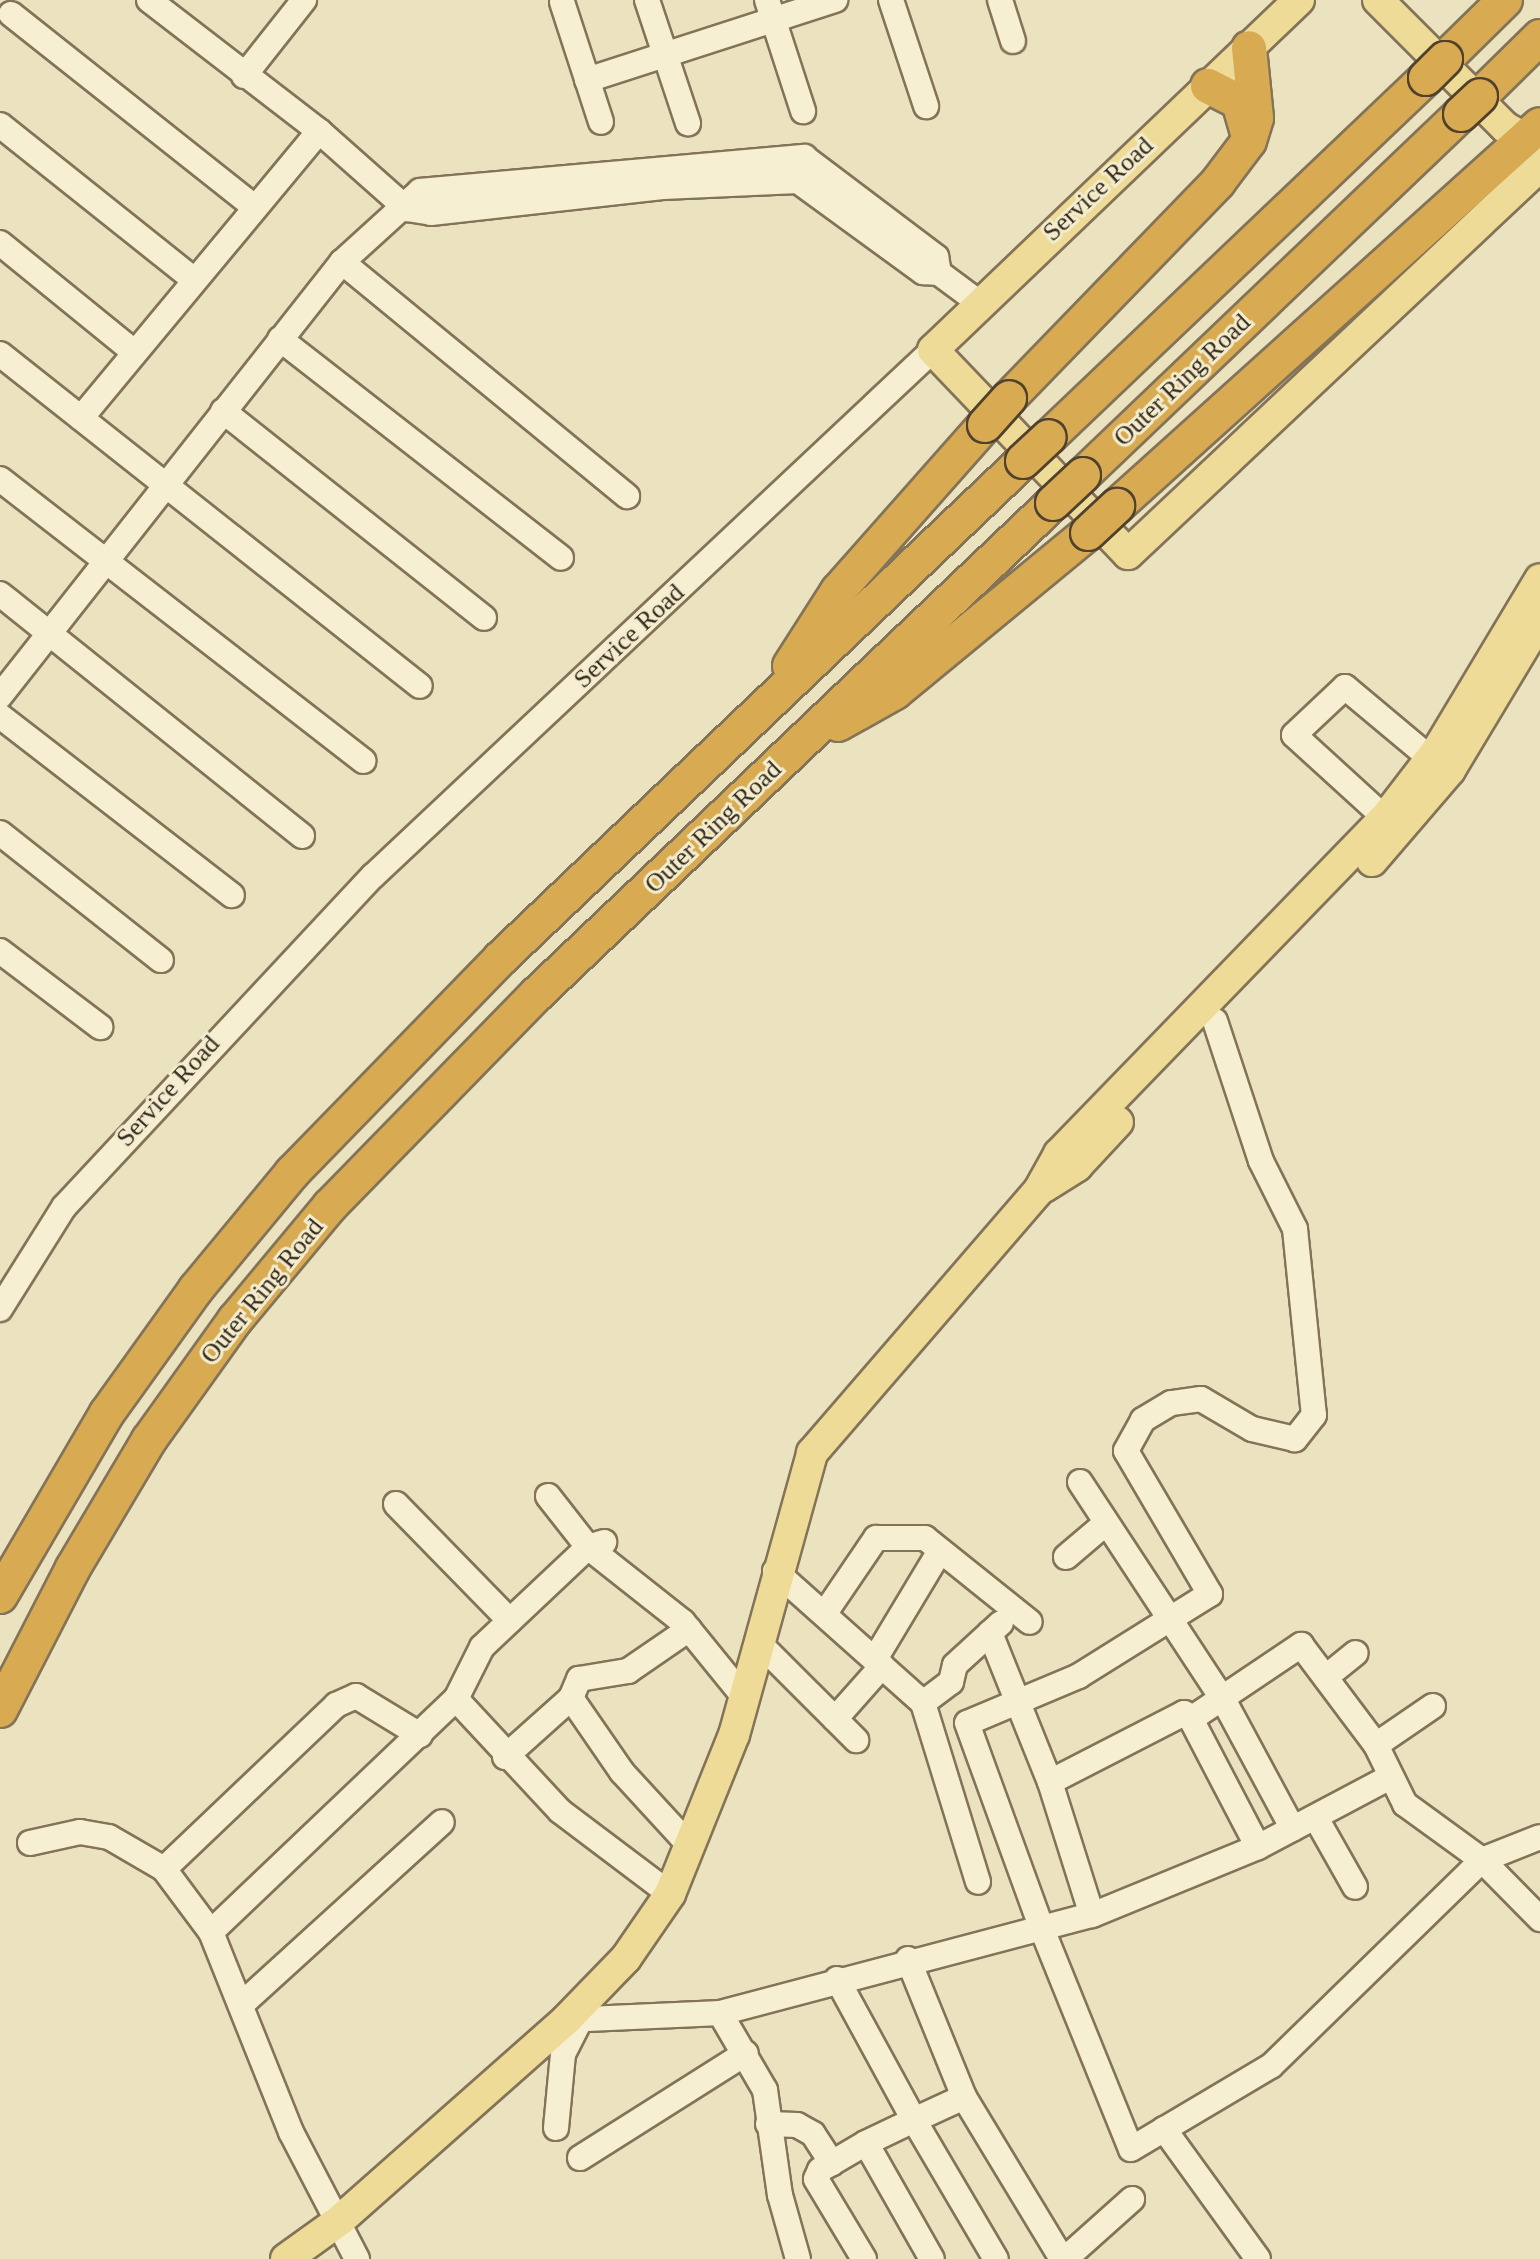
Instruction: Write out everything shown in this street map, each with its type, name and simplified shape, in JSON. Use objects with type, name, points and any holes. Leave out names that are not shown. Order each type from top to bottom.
[{"type":"highway","name":"Outer Ring Road","points":[[0,1596],[107,1413],[196,1289],[292,1173],[448,1010],[1505,0]]},
{"type":"highway","name":"Outer Ring Road","points":[[0,1710],[110,1503],[191,1379],[282,1262],[432,1098],[1540,37]]},
{"type":"highway","points":[[759,713],[838,591],[1009,398],[1218,182],[1249,141],[1256,118],[1249,48]]},
{"type":"highway","points":[[1208,86],[1239,102],[1249,141]]},
{"type":"highway","points":[[796,747],[895,692],[1088,533],[1536,144]]},
{"type":"main road","name":"Service Road","points":[[933,350],[978,302],[1299,0]]},
{"type":"main road","points":[[933,350],[1128,554],[1536,144],[1505,127],[1378,0]]},
{"type":"main road","points":[[286,2259],[340,2220],[573,2020],[626,1958],[670,1894],[691,1847],[744,1697],[775,1571],[812,1453],[1039,1190],[1059,1154],[1385,818],[1431,759],[1540,579]]},
{"type":"main road","points":[[1039,1190],[1077,1166],[1416,817],[1540,620]]},
{"type":"street","points":[[149,0],[319,131],[407,209],[431,213],[544,189],[801,169],[923,272],[939,273],[978,302]]},
{"type":"street","points":[[244,76],[304,0]]},
{"type":"street","points":[[647,0],[688,123]]},
{"type":"street","points":[[587,80],[665,54],[770,10],[835,0]]},
{"type":"street","points":[[891,0],[926,106]]},
{"type":"street","points":[[1000,0],[1013,41]]},
{"type":"street","points":[[562,2],[601,122]]},
{"type":"street","points":[[770,10],[803,111]]},
{"type":"street","points":[[11,14],[252,205]]},
{"type":"street","points":[[0,125],[192,278]]},
{"type":"street","points":[[81,418],[252,205],[319,131]]},
{"type":"street","points":[[0,696],[342,262],[407,209]]},
{"type":"street","points":[[0,243],[134,352]]},
{"type":"street","points":[[342,262],[627,496]]},
{"type":"street","points":[[280,339],[561,558]]},
{"type":"street","name":"Service Road","points":[[0,1309],[64,1207],[263,988],[373,876],[933,350]]},
{"type":"street","points":[[0,354],[420,686]]},
{"type":"street","points":[[223,411],[484,618]]},
{"type":"street","points":[[0,479],[363,761]]},
{"type":"street","points":[[0,594],[302,836]]},
{"type":"street","points":[[1385,818],[1294,735],[1345,687],[1431,759]]},
{"type":"street","points":[[0,716],[232,895]]},
{"type":"street","points":[[0,833],[161,960]]},
{"type":"street","points":[[0,951],[100,1027]]},
{"type":"street","points":[[1215,1021],[1261,1161],[1295,1229],[1314,1415],[1295,1439],[1278,1438],[1201,1399],[1186,1401],[1143,1420],[1130,1438],[1126,1451],[1210,1594],[1079,1676],[967,1723],[1042,1929],[1131,2149],[1271,2066],[1482,1860],[1540,1837]]},
{"type":"street","points":[[1080,1482],[1304,1823],[1355,1887]]},
{"type":"street","points":[[548,1496],[596,1545],[689,1629],[744,1697]]},
{"type":"street","points":[[396,1504],[510,1621]]},
{"type":"street","points":[[1066,1557],[1106,1523]]},
{"type":"street","points":[[825,1613],[876,1538],[925,1538],[1022,1616],[990,1633],[955,1665],[951,1682],[923,1703]]},
{"type":"street","points":[[211,1932],[456,1699],[482,1647],[596,1545]]},
{"type":"street","points":[[835,1719],[879,1663],[940,1551]]},
{"type":"street","points":[[775,1571],[923,1703],[978,1882]]},
{"type":"street","points":[[505,1757],[571,1698],[579,1679],[628,1671],[689,1629]]},
{"type":"street","points":[[990,1633],[1020,1701],[1050,1782],[1092,1915]]},
{"type":"street","points":[[758,1642],[856,1740]]},
{"type":"street","points":[[1191,1719],[1224,1701],[1301,1645],[1376,1745],[1405,1804],[1482,1860],[1540,1919]]},
{"type":"street","points":[[1326,1677],[1356,1653]]},
{"type":"street","points":[[164,1869],[336,1705],[356,1696],[420,1735]]},
{"type":"street","points":[[571,1698],[622,1772],[691,1847]]},
{"type":"street","points":[[456,1699],[505,1757],[560,1811],[670,1894]]},
{"type":"street","points":[[1376,1745],[1433,1706]]},
{"type":"street","points":[[1050,1782],[1184,1713],[1191,1719],[1258,1847]]},
{"type":"street","points":[[556,2128],[563,2054],[573,2020],[720,2013],[908,1959],[1092,1915],[1258,1847],[1390,1777]]},
{"type":"street","points":[[242,2004],[442,1822]]},
{"type":"street","points":[[30,1843],[80,1832],[109,1837],[164,1869],[211,1932],[291,2132],[340,2220],[357,2259]]},
{"type":"street","points":[[908,1959],[964,2097],[1063,2259],[1132,2199]]},
{"type":"street","points":[[837,1979],[914,2120],[996,2259]]},
{"type":"street","points":[[720,2013],[765,2090],[780,2195],[798,2259]]},
{"type":"street","points":[[580,2158],[746,2053]]},
{"type":"street","points":[[780,2195],[866,2143],[964,2097]]},
{"type":"street","points":[[768,2124],[797,2125],[813,2134],[824,2171],[864,2259]]},
{"type":"street","points":[[1164,2129],[1258,2259]]},
{"type":"street","points":[[866,2143],[932,2259]]}]
